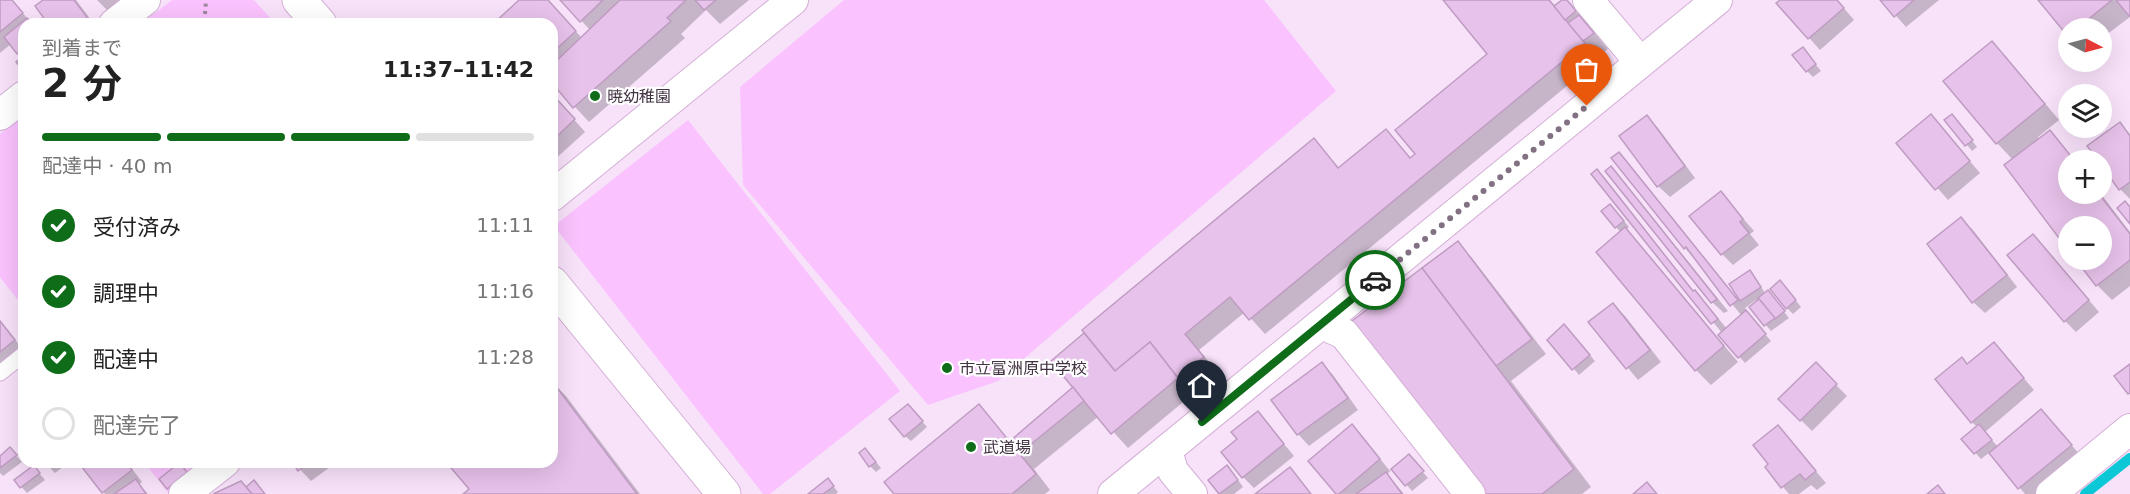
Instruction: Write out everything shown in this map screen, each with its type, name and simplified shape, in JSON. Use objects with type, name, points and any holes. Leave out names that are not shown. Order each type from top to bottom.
[{"type":"street","points":[[122,18],[145,0]]},
{"type":"street","points":[[299,0],[315,18]]},
{"type":"street","points":[[558,191],[794,0]]},
{"type":"street","points":[[1588,0],[1640,62]]},
{"type":"street","points":[[1113,494],[1717,0]]},
{"type":"street","points":[[0,115],[18,101]]},
{"type":"street","points":[[558,290],[724,494]]},
{"type":"street","points":[[1322,324],[1344,334],[1470,494]]},
{"type":"street","points":[[2050,494],[2130,429]]},
{"type":"street","points":[[1167,450],[1173,471],[1192,494]]},
{"type":"street","points":[[184,494],[217,468]]},
{"type":"lane","points":[[0,373],[18,359]]},
{"type":"path","points":[[205,14],[206,0]]},
{"type":"shaded area","points":[[172,0],[254,0],[270,18],[149,18]]},
{"type":"shaded area","points":[[844,0],[1264,0],[1336,91],[998,381],[928,405],[743,185],[740,87]]},
{"type":"shaded area","points":[[18,120],[18,300],[0,277],[0,134]]},
{"type":"shaded area","points":[[688,120],[900,391],[770,494],[763,494],[558,231],[558,223]]},
{"type":"shaded area","points":[[149,468],[200,468],[169,494]]},
{"type":"building","points":[[0,0],[12,0],[23,13],[0,32]]},
{"type":"building","points":[[43,0],[74,0],[87,17],[44,18],[35,6]]},
{"type":"building","points":[[519,0],[548,0],[576,31],[558,48],[558,18],[500,18]]},
{"type":"building","points":[[560,0],[603,0],[580,22]]},
{"type":"building","points":[[620,0],[686,0],[667,18],[671,21],[573,108],[558,90],[558,59]]},
{"type":"building","points":[[695,0],[716,0],[704,10]]},
{"type":"building","points":[[1443,0],[1549,0],[1585,43],[1249,320],[1230,297],[1185,334],[1204,357],[1178,378],[1150,342],[1115,371],[1082,330],[1314,138],[1338,168],[1386,129],[1410,158],[1415,154],[1395,130],[1487,54]]},
{"type":"building","points":[[1562,0],[1567,0],[1576,11],[1565,20],[1554,6]]},
{"type":"building","points":[[1780,0],[1837,0],[1844,8],[1808,39],[1776,3]]},
{"type":"building","points":[[1880,0],[1914,0],[1894,17]]},
{"type":"building","points":[[2038,0],[2112,0],[2090,18],[2058,18],[2058,24]]},
{"type":"building","points":[[2116,0],[2130,0],[2129,16]]},
{"type":"building","points":[[1579,15],[1594,33],[1583,41],[1568,23]]},
{"type":"building","points":[[18,25],[17,54],[4,37]]},
{"type":"building","points":[[1992,41],[2045,104],[1996,144],[1943,81]]},
{"type":"building","points":[[1803,47],[1816,64],[1806,72],[1792,55]]},
{"type":"building","points":[[1580,48],[1586,55],[1569,68],[1563,62]]},
{"type":"building","points":[[558,101],[575,119],[558,135]]},
{"type":"building","points":[[1931,114],[1970,161],[1935,190],[1896,143]]},
{"type":"building","points":[[1952,114],[1973,140],[1965,146],[1944,120]]},
{"type":"building","points":[[1647,115],[1685,166],[1657,187],[1619,136]]},
{"type":"building","points":[[2120,122],[2130,136],[2130,182],[2119,190],[2112,180],[2112,150],[2090,150],[2087,146],[2098,138],[2112,138],[2112,128]]},
{"type":"building","points":[[2050,130],[2066,150],[2058,150],[2058,204],[2107,204],[2130,234],[2130,260],[2096,286],[2084,270],[2112,270],[2112,216],[2058,216],[2058,237],[2004,165]]},
{"type":"building","points":[[1619,152],[1738,300],[1730,306],[1686,247],[1684,249],[1611,158]]},
{"type":"building","points":[[1611,166],[1717,299],[1711,303],[1605,171]]},
{"type":"building","points":[[1597,169],[1693,291],[1695,290],[1718,319],[1711,324],[1591,174]]},
{"type":"building","points":[[1721,191],[1743,219],[1740,222],[1749,233],[1721,255],[1689,216]]},
{"type":"building","points":[[2125,201],[2130,207],[2130,224],[2117,208]]},
{"type":"building","points":[[1610,204],[1624,221],[1615,228],[1601,211]]},
{"type":"building","points":[[1961,217],[2007,275],[1972,303],[1927,244]]},
{"type":"building","points":[[1625,227],[1724,346],[1695,371],[1596,252]]},
{"type":"building","points":[[2033,234],[2058,263],[2058,270],[2064,270],[2089,300],[2064,322],[2007,255]]},
{"type":"building","points":[[1458,241],[1532,339],[1496,366],[1422,268]]},
{"type":"building","points":[[1422,268],[1574,469],[1542,494],[1476,494],[1348,324]]},
{"type":"building","points":[[1750,270],[1761,287],[1740,301],[1729,284]]},
{"type":"building","points":[[1780,280],[1796,300],[1786,309],[1770,289]]},
{"type":"building","points":[[1768,290],[1785,311],[1775,319],[1758,298]]},
{"type":"building","points":[[1759,299],[1775,318],[1764,326],[1749,307]]},
{"type":"building","points":[[1613,303],[1650,350],[1626,369],[1588,322]]},
{"type":"building","points":[[1746,310],[1766,334],[1738,358],[1718,335]]},
{"type":"building","points":[[0,321],[15,340],[0,352]]},
{"type":"building","points":[[1564,324],[1590,355],[1572,370],[1547,340]]},
{"type":"building","points":[[1084,333],[1115,371],[1150,342],[1178,378],[1111,434],[1051,361]]},
{"type":"building","points":[[1994,342],[2024,378],[1971,423],[1935,379],[1962,357],[1967,364]]},
{"type":"building","points":[[1322,362],[1348,398],[1297,435],[1271,400]]},
{"type":"building","points":[[1816,362],[1837,384],[1800,421],[1778,399]]},
{"type":"building","points":[[2130,364],[2130,393],[2128,394],[2114,376]]},
{"type":"building","points":[[1073,387],[1084,401],[1020,453],[1010,441]]},
{"type":"building","points":[[558,389],[637,494],[463,494],[469,489],[451,468],[558,468]]},
{"type":"building","points":[[908,404],[923,421],[904,437],[889,419]]},
{"type":"building","name":"武道場","points":[[979,404],[1036,474],[1012,494],[894,494],[884,482]]},
{"type":"building","points":[[2041,409],[2072,445],[2018,489],[1989,453]]},
{"type":"building","points":[[1258,411],[1284,444],[1242,478],[1221,452],[1237,439],[1231,432]]},
{"type":"building","points":[[1352,424],[1380,459],[1339,494],[1336,494],[1308,461]]},
{"type":"building","points":[[1979,424],[1992,440],[1974,454],[1961,439]]},
{"type":"building","points":[[1778,425],[1816,471],[1805,480],[1800,474],[1781,488],[1765,467],[1768,464],[1753,445]]},
{"type":"building","points":[[10,447],[17,455],[0,468],[0,456]]},
{"type":"building","points":[[865,448],[876,462],[869,467],[859,453]]},
{"type":"building","points":[[1409,454],[1424,471],[1405,486],[1391,469]]},
{"type":"building","points":[[1227,465],[1238,480],[1219,494],[1208,480]]},
{"type":"building","points":[[1290,467],[1311,494],[1255,494]]},
{"type":"building","points":[[30,468],[36,468],[40,473],[20,488],[14,480]]},
{"type":"building","points":[[83,468],[130,468],[132,470],[102,493]]},
{"type":"building","points":[[173,468],[183,468],[187,472],[167,489],[159,479]]},
{"type":"building","points":[[1386,472],[1402,494],[1356,494]]},
{"type":"building","points":[[828,478],[834,486],[823,494],[808,494]]},
{"type":"building","points":[[136,479],[146,494],[114,494]]},
{"type":"building","points":[[254,480],[265,494],[252,494],[246,487]]},
{"type":"building","points":[[241,481],[252,494],[213,494]]},
{"type":"building","points":[[1647,482],[1657,494],[1633,494]]},
{"type":"building","points":[[1938,485],[1945,494],[1927,494]]},
{"type":"waterway","points":[[2085,494],[2130,458]]},
{"type":"way so far","points":[[1375,280],[1587,106]]},
{"type":"place","name":"暁幼稚園","points":[[595,96]]},
{"type":"place","name":"市立富洲原中学校","points":[[947,368]]},
{"type":"place","name":"武道場","points":[[971,447]]},
{"type":"route","points":[[1202,422],[1375,280]]}]
